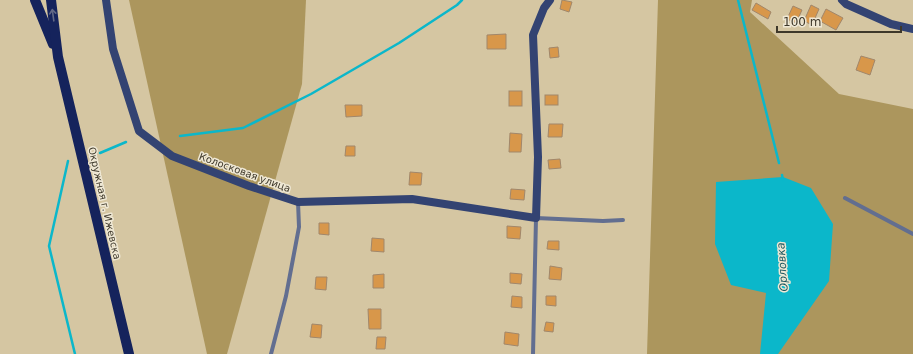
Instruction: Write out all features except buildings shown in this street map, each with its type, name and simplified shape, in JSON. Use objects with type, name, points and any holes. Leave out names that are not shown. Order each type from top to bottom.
[{"type":"main road","name":"Окружная г. Ижевска","points":[[35,0],[58,57]]},
{"type":"main road","name":"Окружная г. Ижевска","points":[[51,0],[58,57],[129,354]]},
{"type":"street","name":"Колосковая улица","points":[[106,0],[113,49],[139,131],[172,156],[249,186],[298,202],[412,199],[536,218]]},
{"type":"street","points":[[533,354],[538,157],[533,35],[544,8],[550,0]]},
{"type":"street","points":[[842,0],[846,4],[891,24],[913,29]]},
{"type":"street","points":[[845,198],[913,234]]},
{"type":"street","points":[[271,354],[286,296],[299,227],[298,202]]},
{"type":"street","points":[[536,218],[603,221],[623,220]]},
{"type":"shaded area","points":[[129,0],[306,0],[302,84],[227,354],[207,354]]},
{"type":"shaded area","points":[[658,0],[752,0],[750,12],[839,94],[913,109],[913,354],[647,354]]},
{"type":"water","points":[[783,177],[811,188],[833,224],[829,281],[778,354],[760,354],[766,293],[731,285],[715,244],[716,182]]},
{"type":"waterway","points":[[180,136],[243,128],[311,94],[399,43],[457,5],[462,0]]},
{"type":"waterway","name":"Орловка","points":[[738,0],[779,163]]},
{"type":"waterway","points":[[100,153],[126,142]]},
{"type":"waterway","points":[[68,161],[49,246],[75,354]]},
{"type":"waterway","name":"Орловка","points":[[782,175],[783,180]]}]
